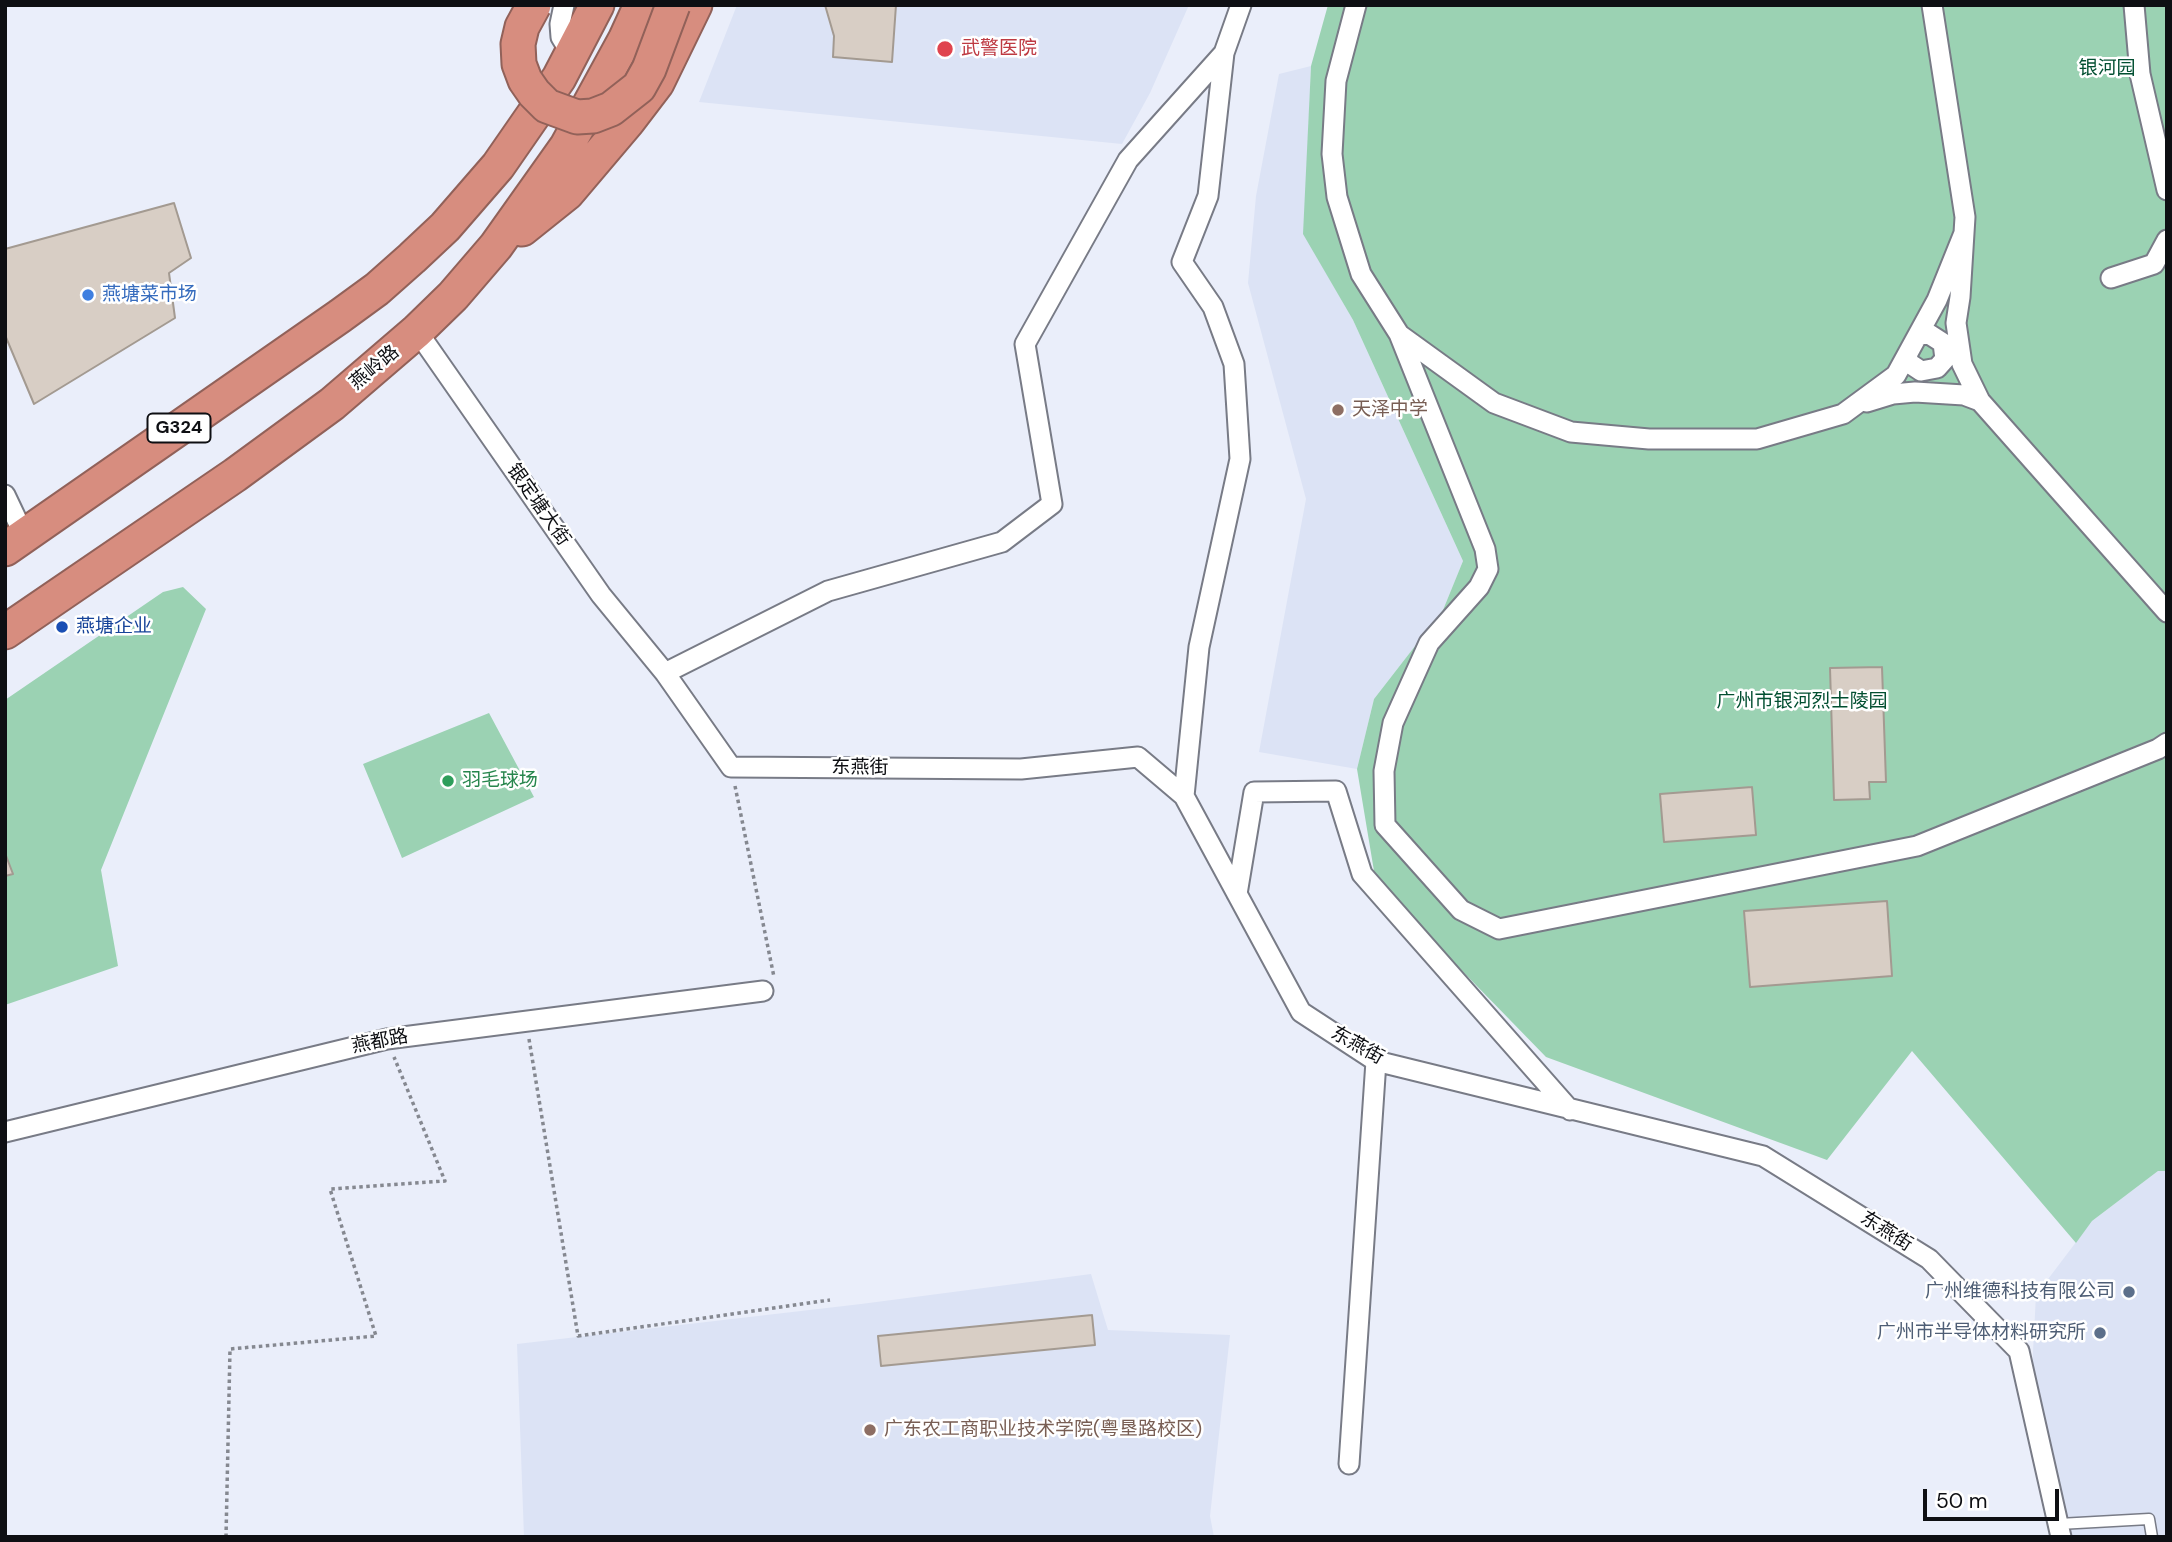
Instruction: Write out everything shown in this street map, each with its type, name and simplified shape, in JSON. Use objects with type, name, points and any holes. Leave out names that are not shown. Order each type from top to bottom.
[{"type":"highway","points":[[534,5],[522,27],[518,44],[519,64],[525,80],[547,106],[577,117],[593,116],[611,109],[639,86],[649,69],[673,5]]},
{"type":"highway","name":"G324","points":[[15,542],[340,316],[403,266],[445,226],[498,166],[559,78],[597,5]]},
{"type":"highway","name":"燕岭路","points":[[5,632],[235,475],[332,404],[417,331],[453,296],[496,246],[568,146],[641,5]]},
{"type":"highway","points":[[496,246],[539,218],[567,193],[628,121],[657,83],[695,5]]},
{"type":"street","points":[[564,5],[560,24],[561,37],[572,55]]},
{"type":"street","points":[[1184,796],[1199,647],[1240,459],[1234,364],[1213,307],[1182,262],[1208,195],[1224,53],[1241,5]]},
{"type":"street","points":[[1356,5],[1336,81],[1332,154],[1338,197],[1361,274],[1399,334],[1485,549],[1488,569],[1479,587],[1429,643],[1393,723],[1384,771],[1385,825],[1461,910],[1499,929],[1917,846],[2158,749],[2167,743]]},
{"type":"street","points":[[1907,355],[1909,363],[1921,371],[1937,368],[1951,350],[1960,297],[1965,218],[1932,5]]},
{"type":"street","points":[[2134,5],[2140,75],[2167,190]]},
{"type":"street","points":[[731,767],[666,673],[828,591],[1002,542],[1052,504],[1025,344],[1128,160],[1224,53]]},
{"type":"street","points":[[1399,334],[1494,403],[1571,432],[1649,439],[1757,439],[1843,414],[1896,375],[1937,300],[1964,233]]},
{"type":"street","points":[[2111,278],[2154,264],[2167,240]]},
{"type":"street","name":"银定塘大街","points":[[417,331],[601,595],[666,673]]},
{"type":"street","points":[[1918,335],[1929,334],[1951,350],[1980,401],[2167,611]]},
{"type":"street","points":[[1857,405],[1893,394],[1915,392],[1964,395],[1980,401]]},
{"type":"street","points":[[5,495],[15,542]]},
{"type":"street","name":"东燕街","points":[[731,767],[1021,769],[1138,757],[1184,796],[1301,1012],[1376,1061],[1763,1156],[1929,1259],[2019,1351],[2060,1530]]},
{"type":"street","points":[[1237,894],[1254,792],[1336,791],[1362,874],[1570,1110]]},
{"type":"street","name":"燕都路","points":[[5,1132],[387,1039],[768,985]]},
{"type":"street","points":[[1349,1464],[1376,1061]]},
{"type":"lane","points":[[2060,1530],[2149,1519],[2152,1537]]},
{"type":"path","points":[[731,767],[768,985]]},
{"type":"path","points":[[527,1021],[578,1336],[830,1300]]},
{"type":"path","points":[[226,1537],[230,1349],[376,1336],[330,1189],[445,1181],[387,1039]]},
{"type":"shaded area","name":"武警医院","points":[[737,5],[1189,5],[1150,93],[1122,144],[699,102]]},
{"type":"shaded area","name":"天泽中学","points":[[1311,66],[1304,234],[1353,320],[1463,561],[1443,610],[1374,699],[1357,769],[1259,752],[1306,499],[1248,283],[1256,196],[1279,74]]},
{"type":"shaded area","name":"广州市半导体材料研究所","points":[[2158,1171],[2167,1171],[2167,1537],[2068,1537],[2032,1371],[2036,1295],[2092,1221]]},
{"type":"shaded area","name":"广东农工商职业技术学院(粤垦路校区)","points":[[1091,1274],[1108,1330],[1230,1335],[1210,1516],[1214,1537],[524,1537],[517,1344]]},
{"type":"green space","name":"广州市银河烈士陵园","points":[[1328,5],[2167,5],[2167,1171],[2158,1171],[2092,1221],[2076,1243],[1912,1051],[1827,1160],[1546,1057],[1436,944],[1374,871],[1357,769],[1374,699],[1443,610],[1463,561],[1353,320],[1303,234],[1311,66]]},
{"type":"green space","points":[[183,587],[206,609],[101,870],[118,966],[5,1005],[5,700],[163,592]]},
{"type":"green space","name":"羽毛球场","points":[[489,713],[534,797],[402,858],[363,764]]},
{"type":"building","points":[[825,5],[896,5],[892,62],[833,57],[834,36]]},
{"type":"building","name":"燕塘菜市场","points":[[174,203],[191,258],[169,273],[175,318],[34,404],[5,335],[5,249]]},
{"type":"building","points":[[1882,667],[1886,782],[1869,782],[1870,799],[1834,800],[1830,668]]},
{"type":"building","points":[[1752,787],[1756,835],[1664,842],[1660,794]]},
{"type":"building","points":[[5,853],[13,874],[5,876]]},
{"type":"building","points":[[1887,901],[1892,976],[1750,987],[1744,911]]},
{"type":"building","points":[[1092,1315],[1095,1345],[881,1366],[878,1336]]},
{"type":"place","name":"武警医院","points":[[945,49]]},
{"type":"place","name":"燕塘菜市场","points":[[88,295]]},
{"type":"place","name":"天泽中学","points":[[1338,410]]},
{"type":"place","name":"燕塘企业","points":[[62,627]]},
{"type":"place","name":"羽毛球场","points":[[448,781]]},
{"type":"place","name":"广州维德科技有限公司","points":[[2129,1292]]},
{"type":"place","name":"广州市半导体材料研究所","points":[[2100,1333]]},
{"type":"place","name":"广东农工商职业技术学院(粤垦路校区)","points":[[870,1430]]},
{"type":"park label","name":"银河园","points":[[2107,69]]}]
